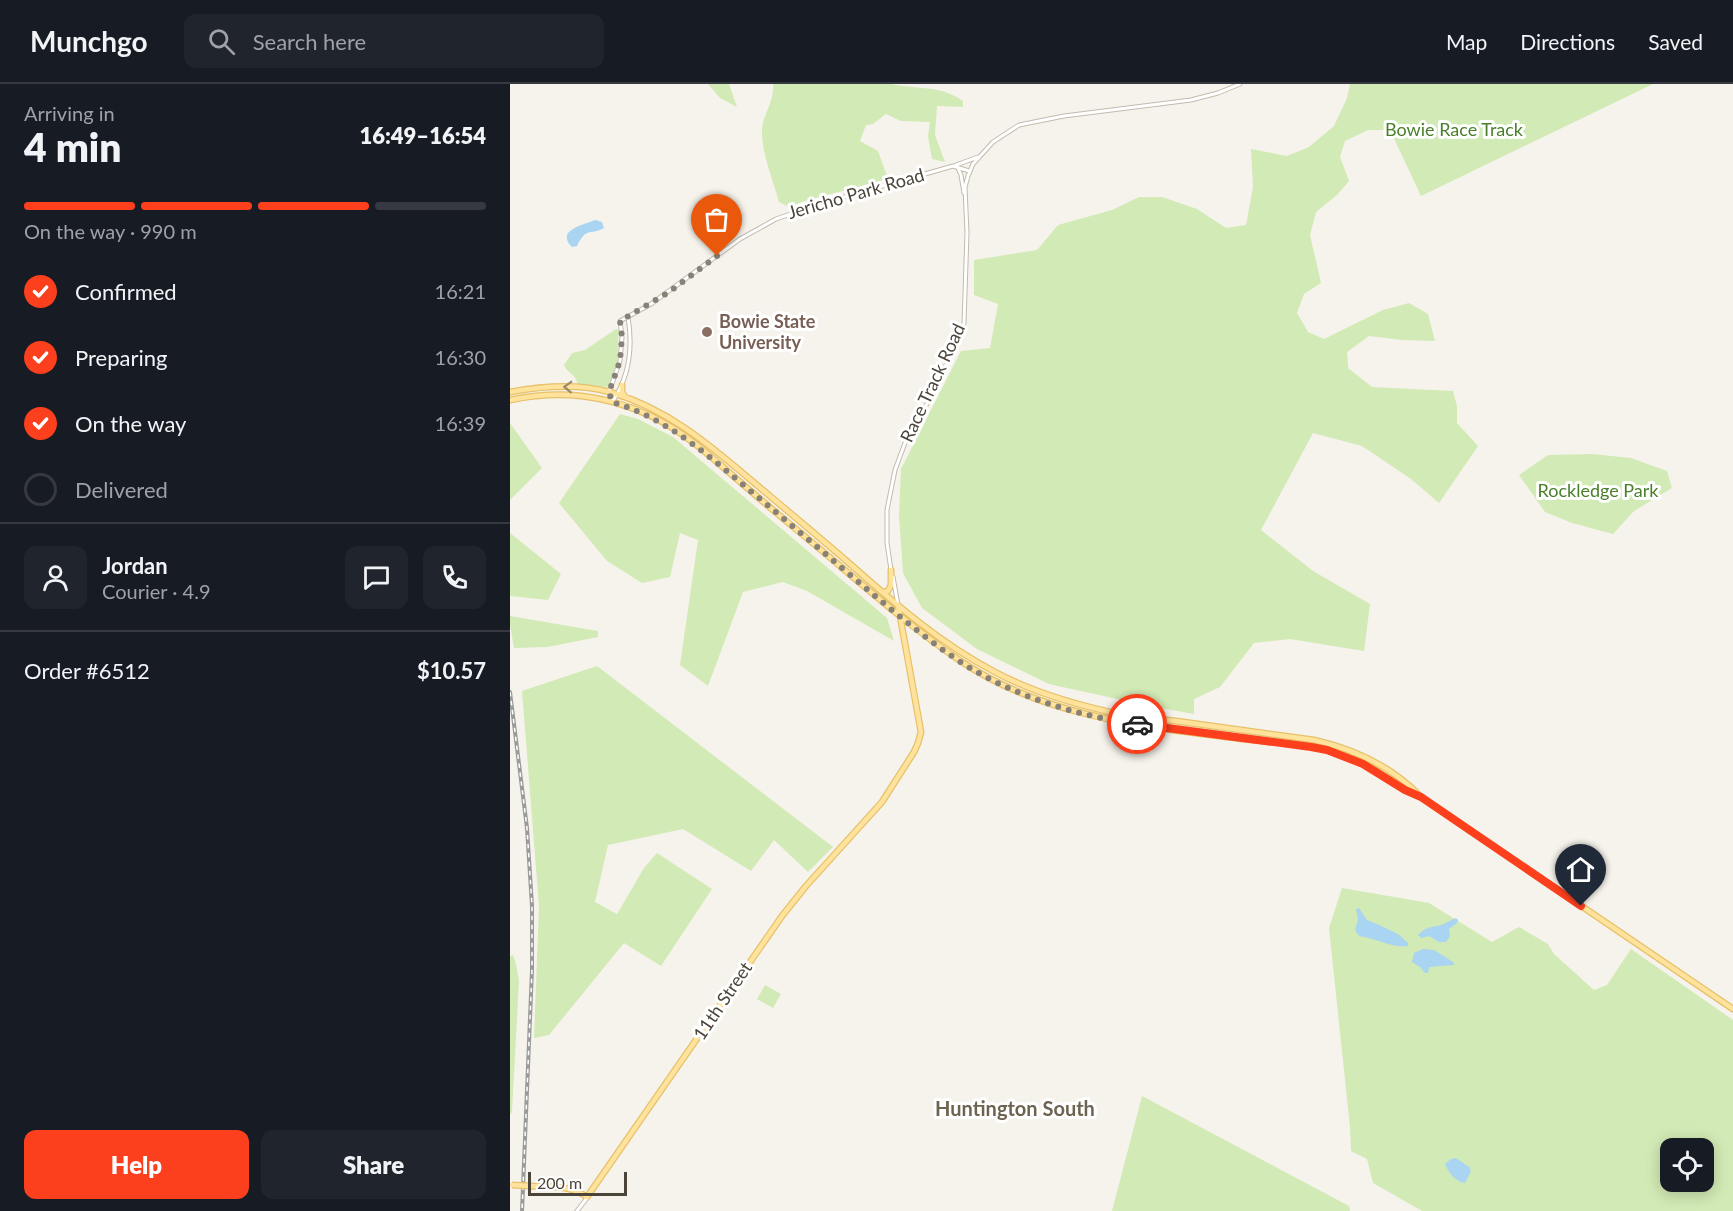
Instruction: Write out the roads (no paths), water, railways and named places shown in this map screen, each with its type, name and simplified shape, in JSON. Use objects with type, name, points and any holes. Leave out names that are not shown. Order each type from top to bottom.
[{"type":"main road","points":[[622,385],[625,397]]},
{"type":"main road","points":[[510,392],[537,387],[575,387],[609,392],[654,409],[688,429],[737,468],[882,592],[938,636],[967,656],[1011,680],[1078,704],[1125,715],[1326,742],[1374,761],[1408,784],[1421,797]]},
{"type":"main road","points":[[510,400],[565,394],[591,397],[652,417],[678,433],[724,469],[945,651],[986,677],[1031,697],[1064,708],[1127,723],[1320,749],[1363,764],[1405,790],[1421,797],[1733,1009]]},
{"type":"main road","points":[[882,592],[890,590],[891,570]]},
{"type":"main road","name":"Race Track Road","points":[[882,802],[914,752],[921,732],[898,605]]},
{"type":"main road","points":[[904,639],[906,633],[915,628]]},
{"type":"main road","name":"11th Street","points":[[587,1197],[782,916],[882,802]]},
{"type":"main road","points":[[511,1185],[568,1188],[587,1197]]},
{"type":"street","name":"Race Track Road","points":[[898,605],[887,543],[887,510],[895,470],[905,443],[925,408],[964,323],[966,181],[969,171],[981,154],[997,138],[1019,124],[1191,100],[1240,84]]},
{"type":"street","name":"Jericho Park Road","points":[[609,392],[620,361],[622,337],[620,321],[669,292],[741,239],[776,219],[823,202],[955,166],[968,162],[981,154]]},
{"type":"street","points":[[955,166],[969,171]]},
{"type":"street","points":[[955,166],[960,170],[963,193],[966,196]]},
{"type":"street","points":[[612,402],[622,385],[629,365],[631,341],[628,317]]},
{"type":"street","points":[[609,392],[612,402]]},
{"type":"street","name":"11th Street","points":[[578,1211],[587,1197]]},
{"type":"water","points":[[595,220],[602,222],[604,228],[586,234],[577,246],[572,247],[567,236],[569,232]]},
{"type":"water","points":[[1359,908],[1367,920],[1398,934],[1408,943],[1408,946],[1395,946],[1359,936],[1355,930],[1358,919],[1356,909]]},
{"type":"water","points":[[1456,918],[1457,923],[1449,929],[1450,936],[1446,942],[1439,942],[1429,936],[1421,938],[1418,935],[1426,929]]},
{"type":"water","points":[[1423,949],[1434,950],[1454,965],[1429,967],[1428,973],[1425,973],[1412,962],[1414,953]]},
{"type":"water","points":[[1456,1158],[1471,1171],[1465,1183],[1458,1181],[1445,1164]]},
{"type":"railway","points":[[510,692],[527,828],[532,906],[532,970],[522,1211]]},
{"type":"place","name":"Bowie State University","points":[[707,332]]},
{"type":"district","name":"Huntington South","points":[[1015,1109]]},
{"type":"park label","name":"Bowie Race Track","points":[[1454,130]]},
{"type":"park label","name":"Rockledge Park","points":[[1598,491]]}]
